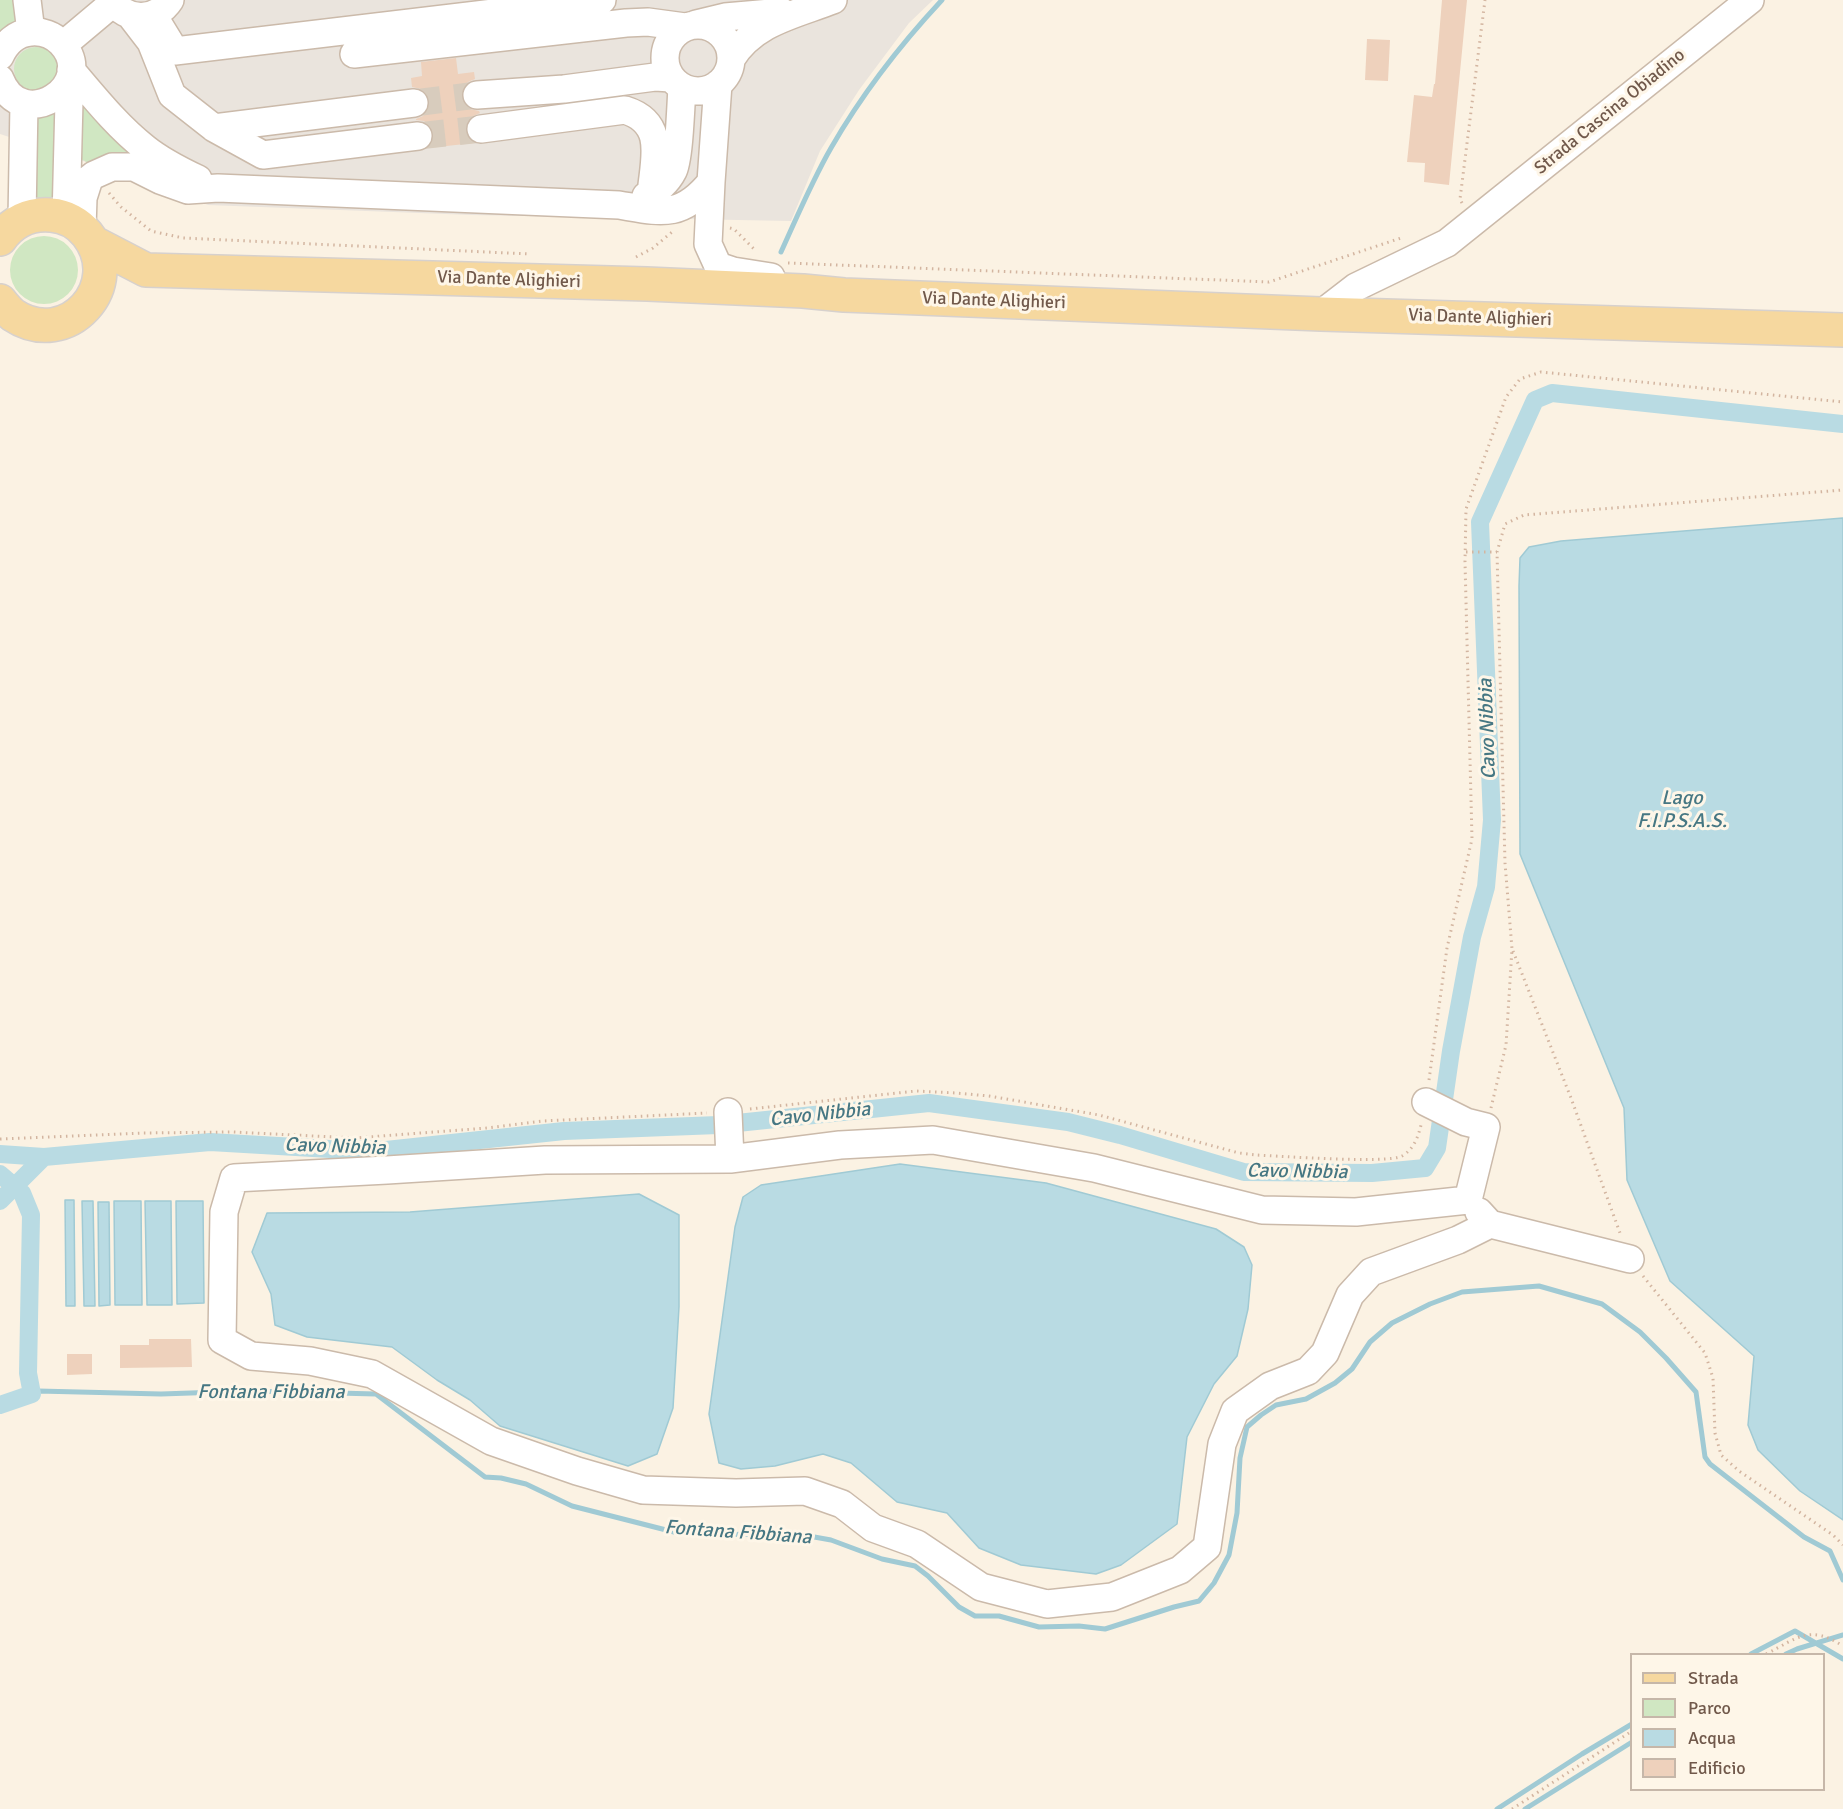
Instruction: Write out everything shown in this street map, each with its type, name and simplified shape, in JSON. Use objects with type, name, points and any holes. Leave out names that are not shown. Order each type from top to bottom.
[{"type":"main road","name":"Via Dante Alighieri","points":[[11,229],[44,214],[81,230],[146,270]]},
{"type":"main road","points":[[81,230],[100,261],[100,280],[93,297]]},
{"type":"main road","name":"Via Dante Alighieri","points":[[0,302],[11,314],[28,323],[46,325],[65,322],[81,312],[93,297],[146,270],[636,284],[803,291],[844,295],[1321,314],[1843,330]]},
{"type":"street","points":[[27,0],[31,32]]},
{"type":"street","points":[[166,56],[602,0]]},
{"type":"street","points":[[626,23],[653,42],[673,76],[692,91],[701,91],[718,84],[725,77],[731,59],[740,44],[763,26],[833,0]]},
{"type":"street","name":"Strada Cascina Obiadino","points":[[1321,314],[1356,287],[1447,243],[1750,0]]},
{"type":"street","points":[[0,79],[8,93],[24,103],[35,105],[56,98],[66,68],[136,7],[151,42],[166,56],[172,95],[214,128],[240,142],[416,120],[214,128]]},
{"type":"street","points":[[619,205],[651,194],[675,169],[673,76],[667,45],[671,38],[690,25],[725,17],[807,10]]},
{"type":"street","points":[[354,54],[648,22],[706,25],[717,30],[725,38],[731,59]]},
{"type":"street","points":[[0,57],[8,43],[14,38],[31,32],[48,34],[66,68],[116,122],[145,148],[178,170],[218,188]]},
{"type":"street","points":[[66,68],[81,230]]},
{"type":"street","points":[[651,194],[656,142],[651,128],[635,113],[625,110],[582,116],[479,112],[564,89],[673,76]]},
{"type":"street","points":[[718,84],[708,244],[718,266],[733,271],[816,285],[844,295]]},
{"type":"street","points":[[11,229],[24,103]]},
{"type":"street","points":[[81,230],[83,198],[89,179],[112,166],[134,167],[188,190],[218,188],[619,205],[673,211],[687,206],[701,195],[711,182]]},
{"type":"street","points":[[1437,1108],[1466,1122],[1486,1127],[1468,1200]]},
{"type":"street","points":[[1468,1200],[1356,1212],[1262,1210],[1095,1168],[933,1140],[840,1145],[728,1130],[545,1160],[234,1178],[224,1212],[222,1340],[251,1356],[310,1360],[372,1374],[490,1441],[643,1491],[736,1493],[805,1491],[842,1504],[873,1528],[917,1544],[981,1587],[1047,1604],[1112,1597],[1180,1570],[1207,1547],[1222,1444],[1235,1412],[1270,1386],[1308,1371],[1326,1353],[1350,1295],[1371,1272],[1458,1240],[1490,1224]]},
{"type":"street","points":[[1468,1200],[1490,1224],[1630,1259]]},
{"type":"path","points":[[1470,225],[1460,200],[1485,0]]},
{"type":"path","points":[[107,191],[121,207],[151,231],[183,238],[538,254]]},
{"type":"path","points":[[726,226],[734,229],[760,255]]},
{"type":"path","points":[[633,259],[653,248],[677,228]]},
{"type":"path","points":[[782,263],[1269,282],[1412,235]]},
{"type":"path","points":[[0,1138],[211,1132],[355,1138],[487,1128],[543,1121],[728,1130],[916,1091],[989,1096],[1099,1115],[1239,1153],[1374,1159],[1400,1157],[1412,1147],[1437,1108],[1448,948],[1472,839],[1466,509],[1506,397],[1520,379],[1541,372],[1843,402]]},
{"type":"path","points":[[1486,1127],[1506,1045],[1512,949],[1505,851],[1497,552],[1505,524],[1524,515],[1843,489]]},
{"type":"path","points":[[1466,552],[1497,552]]},
{"type":"path","points":[[1512,949],[1630,1259],[1705,1353],[1713,1377],[1715,1433],[1721,1455],[1739,1471],[1833,1535],[1843,1545]]},
{"type":"path","points":[[1768,1653],[1806,1634],[1819,1634],[1843,1646]]},
{"type":"path","points":[[1512,1809],[1630,1732]]},
{"type":"shaded area","points":[[0,0],[933,0],[909,23],[859,90],[820,151],[791,221],[472,215],[208,205],[132,177],[0,134]]},
{"type":"green space","points":[[0,0],[16,0],[19,25],[0,41]]},
{"type":"green space","points":[[36,47],[51,54],[58,69],[51,84],[36,91],[21,84],[14,69],[21,54]]},
{"type":"green space","points":[[77,96],[147,161],[91,167],[80,159]]},
{"type":"green space","points":[[60,109],[57,204],[35,204],[37,115]]},
{"type":"green space","points":[[44,236],[57,239],[68,246],[75,257],[78,270],[75,283],[68,294],[57,301],[44,304],[31,301],[20,294],[13,283],[10,270],[13,257],[20,246],[31,239]]},
{"type":"water","name":"Lago F.I.P.S.A.S.","points":[[1843,518],[1843,1520],[1800,1491],[1758,1450],[1748,1425],[1754,1356],[1670,1281],[1627,1180],[1624,1108],[1520,854],[1519,586],[1520,558],[1529,547],[1561,541]]},
{"type":"water","points":[[900,1164],[1046,1183],[1216,1229],[1244,1247],[1252,1265],[1248,1309],[1237,1356],[1214,1384],[1187,1437],[1177,1524],[1121,1565],[1096,1574],[1021,1565],[979,1548],[947,1513],[897,1502],[851,1463],[823,1454],[775,1466],[741,1469],[719,1463],[709,1414],[735,1227],[743,1197],[761,1185]]},
{"type":"water","points":[[639,1194],[679,1215],[679,1307],[673,1408],[657,1454],[628,1466],[500,1426],[470,1400],[437,1380],[392,1347],[307,1337],[275,1325],[271,1294],[252,1252],[267,1213],[410,1212]]},
{"type":"water","points":[[65,1200],[74,1200],[75,1306],[66,1306]]},
{"type":"water","points":[[82,1201],[93,1201],[95,1306],[84,1306]]},
{"type":"water","points":[[114,1201],[141,1201],[142,1305],[115,1305]]},
{"type":"water","points":[[145,1201],[171,1201],[172,1305],[147,1305]]},
{"type":"water","points":[[176,1201],[203,1201],[204,1303],[177,1304]]},
{"type":"water","points":[[98,1202],[109,1202],[110,1305],[99,1306]]},
{"type":"building","points":[[1442,0],[1467,0],[1449,185],[1424,182],[1425,163],[1407,162],[1414,95],[1432,97],[1435,84]]},
{"type":"building","points":[[1367,39],[1390,40],[1388,81],[1365,80]]},
{"type":"building","points":[[456,58],[458,74],[474,72],[475,79],[468,82],[461,95],[464,103],[470,109],[480,113],[471,117],[466,124],[468,138],[474,143],[428,148],[433,142],[430,126],[416,119],[428,110],[429,100],[427,94],[421,89],[412,87],[411,78],[422,76],[421,62]]},
{"type":"building","points":[[149,1339],[191,1339],[192,1367],[120,1368],[120,1345],[149,1345]]},
{"type":"building","points":[[67,1354],[92,1354],[92,1374],[67,1375]]},
{"type":"waterway","points":[[781,252],[817,173],[843,128],[882,71],[942,0]]},
{"type":"waterway","name":"Cavo Nibbia","points":[[0,1154],[44,1157],[210,1142],[386,1150],[564,1131],[718,1125],[929,1103],[1068,1122],[1244,1172],[1372,1173],[1425,1168],[1437,1148],[1451,1051],[1472,937],[1486,887],[1492,820],[1480,522],[1535,400],[1552,393],[1843,424]]},
{"type":"waterway","points":[[0,1201],[44,1157]]},
{"type":"waterway","points":[[0,1174],[22,1193],[31,1215],[28,1373],[32,1394],[0,1405]]},
{"type":"waterway","name":"Fontana Fibbiana","points":[[32,1394],[38,1391],[161,1394],[288,1392],[315,1389],[337,1393],[376,1394],[485,1477],[526,1484],[572,1506],[674,1532],[713,1535],[792,1533],[831,1540],[882,1559],[915,1566],[959,1607],[975,1616],[999,1616],[1039,1627],[1079,1626],[1105,1629],[1199,1601],[1214,1583],[1229,1555],[1237,1513],[1240,1458],[1247,1427],[1261,1415],[1276,1405],[1306,1399],[1335,1383],[1352,1369],[1370,1342],[1392,1323],[1430,1304],[1462,1292],[1539,1286],[1602,1304],[1640,1332],[1696,1392],[1705,1457],[1710,1464],[1804,1537],[1830,1551],[1843,1580]]},
{"type":"waterway","points":[[1753,1653],[1795,1631],[1843,1659]]},
{"type":"waterway","points":[[1788,1653],[1843,1635]]},
{"type":"waterway","points":[[1497,1809],[1630,1725]]},
{"type":"waterway","points":[[1525,1809],[1630,1743]]},
{"type":"tunnel","points":[[414,103],[477,95]]},
{"type":"tunnel","points":[[418,136],[481,129]]}]
